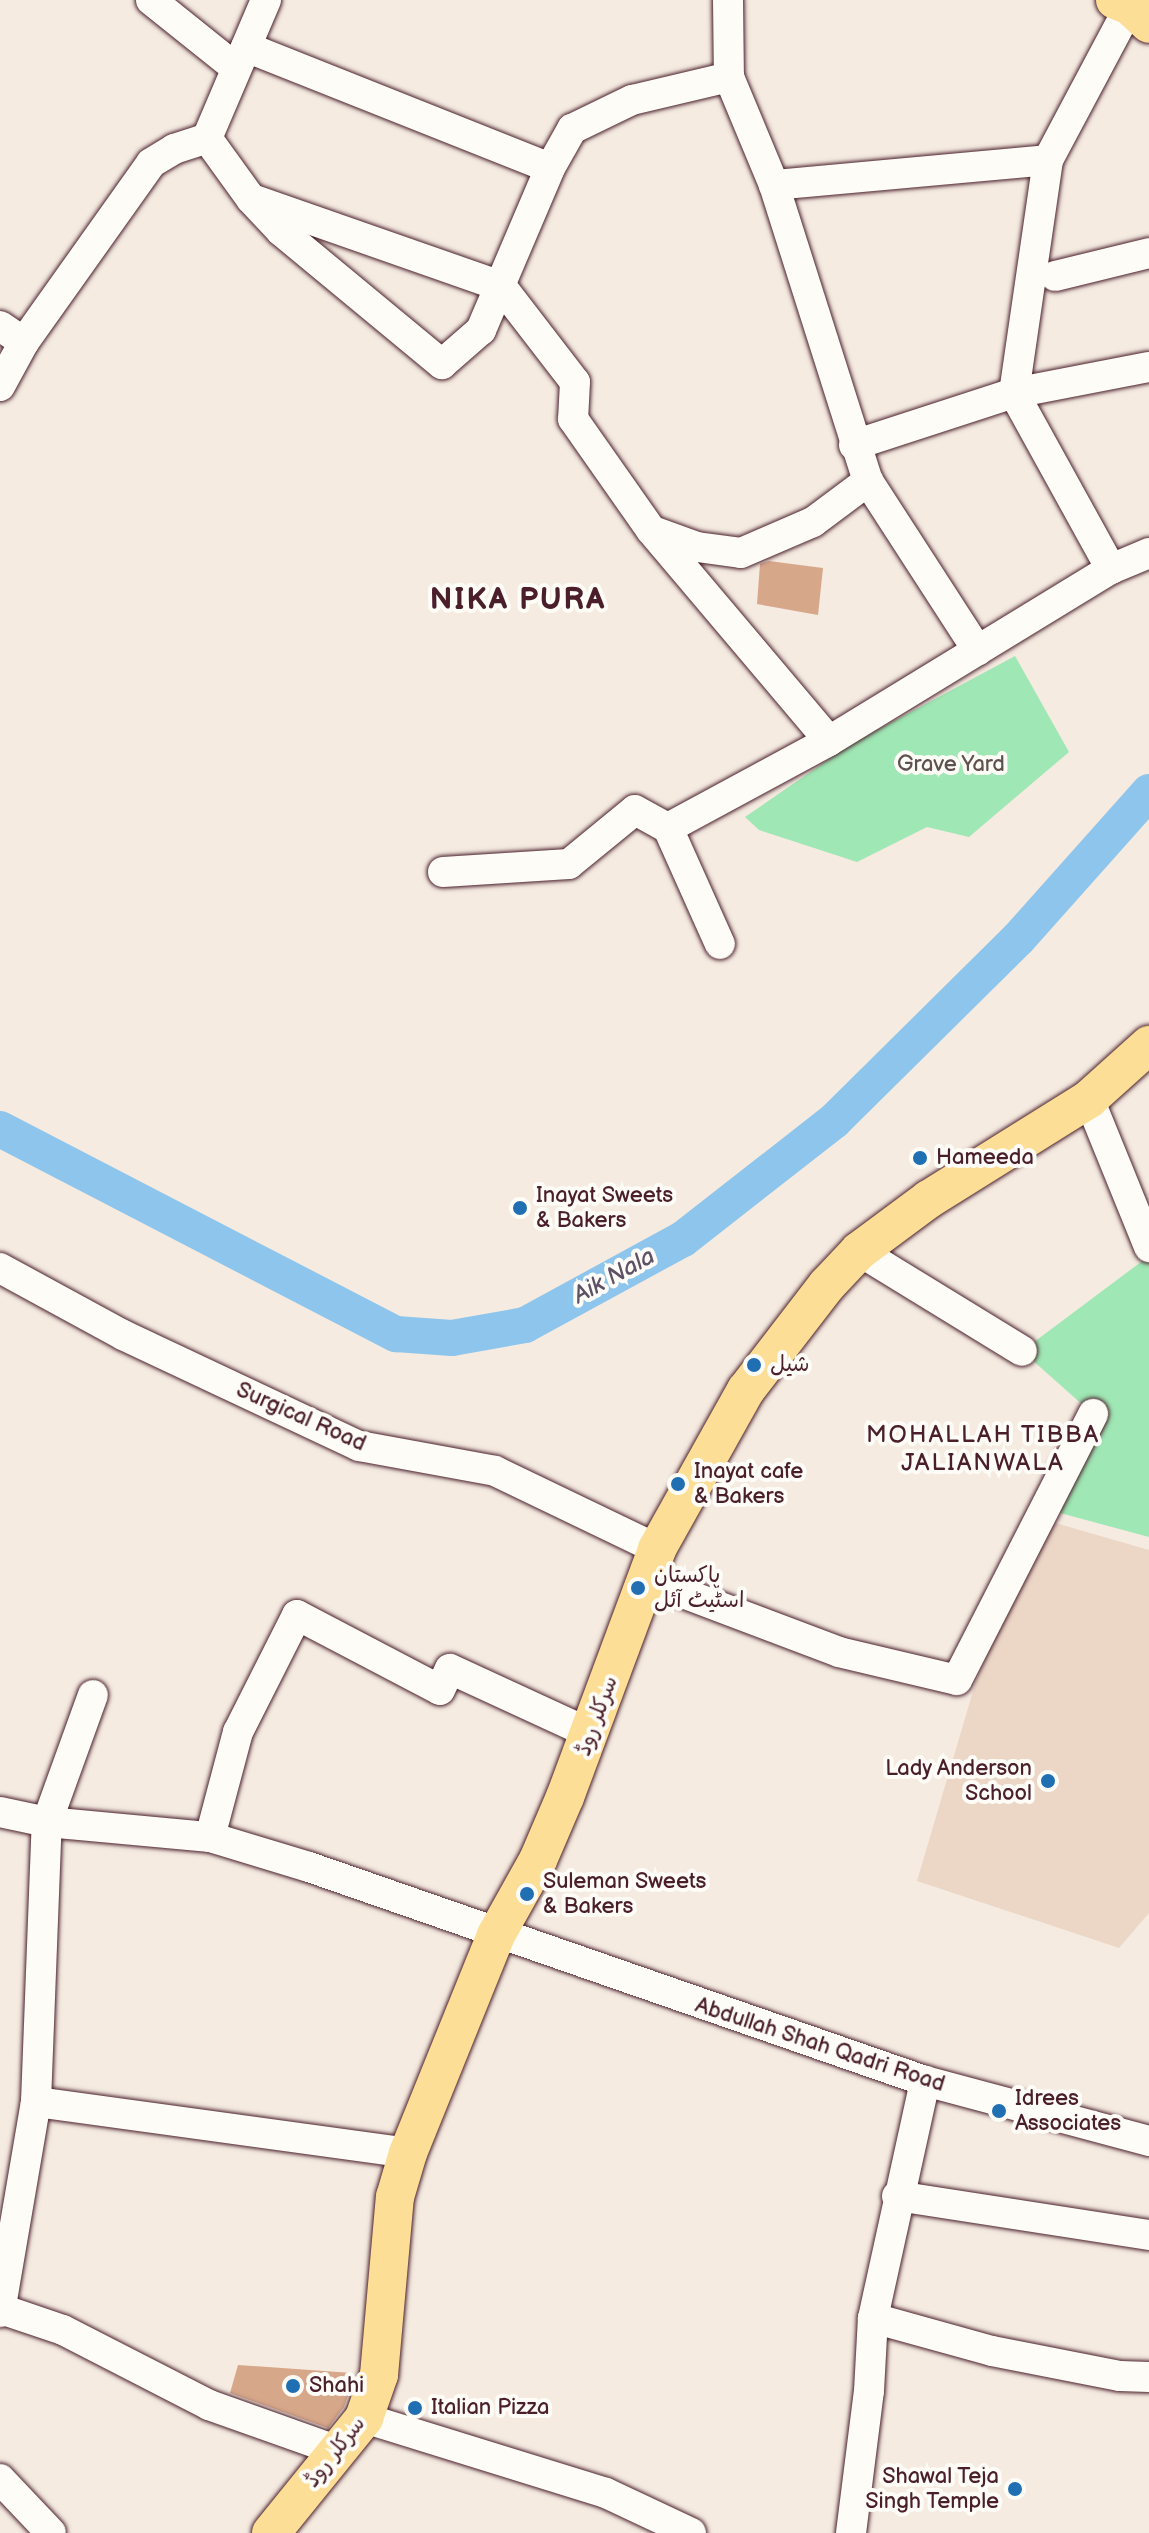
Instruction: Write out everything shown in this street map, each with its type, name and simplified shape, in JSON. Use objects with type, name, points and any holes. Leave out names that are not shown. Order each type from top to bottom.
[{"type":"main road","name":"سرکلر روڈ","points":[[271,2533],[364,2418],[379,2375],[395,2197],[408,2153],[496,1935],[538,1860],[591,1734],[651,1564],[746,1390],[827,1285],[859,1251],[929,1199],[1089,1099],[1149,1045]]},
{"type":"street","points":[[151,0],[241,58],[550,168]]},
{"type":"street","points":[[0,386],[12,334],[151,163],[174,149],[207,138],[266,0]]},
{"type":"street","points":[[724,1],[729,77],[774,185],[854,445],[868,481],[978,651]]},
{"type":"street","points":[[1111,569],[1014,393],[1048,160],[1131,10]]},
{"type":"street","points":[[207,138],[251,199],[281,231],[442,364],[481,330],[550,168],[572,129],[632,100],[729,77]]},
{"type":"street","points":[[774,185],[1048,160]]},
{"type":"street","points":[[251,199],[501,286],[575,382],[573,419],[651,530],[829,741]]},
{"type":"street","points":[[1055,276],[1149,253]]},
{"type":"street","points":[[854,445],[1014,393],[1149,367]]},
{"type":"street","points":[[651,530],[697,547],[741,553],[813,522],[868,481]]},
{"type":"street","points":[[668,828],[829,741],[1111,569],[1149,553]]},
{"type":"street","points":[[443,872],[569,864],[635,810],[668,828],[720,944]]},
{"type":"street","points":[[1089,1099],[1149,1247]]},
{"type":"street","points":[[859,1251],[1022,1351]]},
{"type":"street","name":"Surgical Road","points":[[0,1268],[123,1335],[359,1446],[495,1471],[651,1564],[839,1652],[957,1680],[1093,1414]]},
{"type":"street","points":[[210,1837],[238,1732],[297,1615],[440,1690],[450,1669],[591,1734]]},
{"type":"street","points":[[93,1695],[47,1822],[36,2102],[1,2311],[63,2330],[209,2405],[338,2451]]},
{"type":"street","name":"Abdullah Shah Qadri Road","points":[[0,1812],[47,1822],[210,1837],[309,1867],[496,1935],[925,2081],[1149,2141]]},
{"type":"street","points":[[851,2533],[869,2391],[873,2318],[897,2196],[925,2081]]},
{"type":"street","points":[[36,2102],[408,2153]]},
{"type":"street","points":[[897,2196],[1149,2235]]},
{"type":"street","points":[[873,2318],[992,2351],[1120,2376],[1149,2377]]},
{"type":"street","points":[[364,2418],[606,2493],[691,2533]]},
{"type":"street","points":[[0,2479],[51,2533]]},
{"type":"shaded area","name":"Lady Anderson School","points":[[1045,1520],[1149,1550],[1149,1913],[1119,1948],[917,1881],[976,1681]]},
{"type":"green space","name":"Grave Yard","points":[[1015,656],[1069,752],[969,837],[927,827],[857,862],[759,830],[745,817],[851,744]]},
{"type":"green space","points":[[1149,1256],[1149,1537],[1049,1510],[1093,1414],[1022,1351]]},
{"type":"building","points":[[769,561],[823,568],[818,615],[757,604],[760,564]]},
{"type":"building","name":"Shahi","points":[[238,2365],[352,2373],[353,2381],[344,2407],[328,2428],[230,2393]]},
{"type":"waterway","name":"Aik Nala","points":[[0,1129],[396,1334],[452,1338],[525,1325],[683,1239],[834,1121],[1018,939],[1149,792]]},
{"type":"place","name":"Hameeda","points":[[920,1158]]},
{"type":"place","name":"Inayat Sweets & Bakers","points":[[520,1208]]},
{"type":"place","name":"شیل","points":[[754,1365]]},
{"type":"place","name":"Inayat cafe & Bakers","points":[[678,1484]]},
{"type":"place","name":"پاکستان اسٹیٹ آئل","points":[[638,1588]]},
{"type":"place","name":"Lady Anderson School","points":[[1048,1781]]},
{"type":"place","name":"Suleman Sweets & Bakers","points":[[527,1894]]},
{"type":"place","name":"Idrees Associates","points":[[999,2111]]},
{"type":"place","name":"Shahi","points":[[293,2386]]},
{"type":"place","name":"Italian Pizza","points":[[415,2408]]},
{"type":"place","name":"Shawal Teja Singh Temple","points":[[1015,2489]]},
{"type":"district","name":"NIKA PURA","points":[[518,600]]},
{"type":"district","name":"MOHALLAH TIBBA JALIANWALA","points":[[983,1449]]}]
